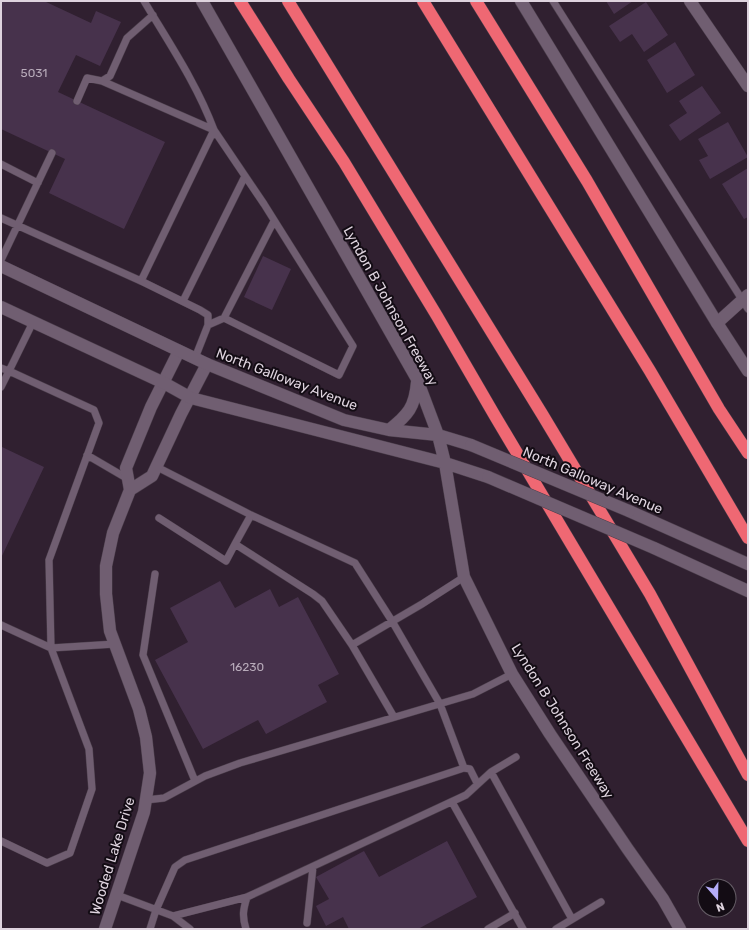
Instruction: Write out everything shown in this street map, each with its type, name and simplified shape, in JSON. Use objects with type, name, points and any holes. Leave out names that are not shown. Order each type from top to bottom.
[{"type":"highway","points":[[240,1],[344,162],[748,841]]},
{"type":"highway","points":[[288,1],[650,594],[748,774]]},
{"type":"highway","points":[[423,1],[650,371],[748,538]]},
{"type":"highway","points":[[476,1],[587,182],[719,409],[748,453]]},
{"type":"main road","name":"Lyndon B Johnson Freeway","points":[[202,1],[417,379],[438,435],[445,463],[464,577],[512,674],[554,740],[663,899],[679,929]]},
{"type":"main road","points":[[521,1],[717,323],[748,371]]},
{"type":"main road","points":[[690,1],[748,86]]},
{"type":"main road","name":"North Galloway Avenue","points":[[1,266],[207,364],[344,420],[389,430],[438,435],[471,445],[622,508],[748,564]]},
{"type":"main road","points":[[717,323],[746,301]]},
{"type":"main road","points":[[1,307],[164,383],[191,398],[445,463],[488,477],[654,548],[748,591]]},
{"type":"main road","name":"Wooded Lake Drive","points":[[105,929],[144,812],[150,774],[146,737],[139,709],[110,631],[106,594],[106,566],[113,533],[129,484],[126,468],[151,407],[179,350]]},
{"type":"main road","points":[[129,484],[152,476],[181,414],[191,398],[207,364]]},
{"type":"main road","points":[[389,430],[404,418],[409,411],[416,396],[417,379]]},
{"type":"lane","points":[[144,1],[193,84],[214,130],[274,221],[353,346],[339,375],[224,318]]},
{"type":"lane","points":[[553,1],[746,301]]},
{"type":"lane","points":[[102,81],[110,76],[127,38],[153,15]]},
{"type":"lane","points":[[77,101],[87,78],[102,81],[214,130]]},
{"type":"lane","points":[[141,280],[214,130]]},
{"type":"lane","points":[[1,260],[52,153]]},
{"type":"lane","points":[[1,164],[38,183]]},
{"type":"lane","points":[[183,301],[245,176]]},
{"type":"lane","points":[[1,218],[141,280],[208,315],[208,325],[195,358]]},
{"type":"lane","points":[[208,325],[224,318],[274,221]]},
{"type":"lane","points":[[1,387],[33,322]]},
{"type":"lane","points":[[1,368],[94,410],[99,423],[49,560],[51,648],[89,749],[92,789],[70,853],[47,863],[1,841]]},
{"type":"lane","points":[[87,455],[129,484]]},
{"type":"lane","points":[[157,467],[251,515],[355,563],[392,621],[440,704],[464,768]]},
{"type":"lane","points":[[159,518],[226,561],[251,515]]},
{"type":"lane","points":[[235,544],[322,601],[352,645],[394,717]]},
{"type":"lane","points":[[155,574],[144,655],[194,781]]},
{"type":"lane","points":[[352,645],[464,577]]},
{"type":"lane","points":[[1,625],[51,648],[115,644]]},
{"type":"lane","points":[[146,800],[164,798],[194,781],[240,763],[474,694],[512,674]]},
{"type":"lane","points":[[173,916],[247,897],[313,867],[466,795],[490,772],[516,757]]},
{"type":"lane","points":[[150,929],[156,910],[175,867],[185,860],[464,768],[470,769],[478,783]]},
{"type":"lane","points":[[490,772],[572,919]]},
{"type":"lane","points":[[452,802],[524,929]]},
{"type":"lane","points":[[307,923],[313,867]]},
{"type":"lane","points":[[117,895],[173,916],[190,929]]},
{"type":"lane","points":[[246,929],[243,922],[243,911],[247,897]]},
{"type":"lane","points":[[556,929],[600,902]]},
{"type":"lane","points":[[488,929],[515,913]]},
{"type":"building","points":[[1,1],[44,1],[91,23],[96,11],[121,22],[100,66],[76,55],[58,92],[165,142],[124,229],[49,193],[65,159],[1,129]]},
{"type":"building","points":[[606,1],[633,1],[614,14]]},
{"type":"building","points":[[646,2],[668,35],[644,52],[632,34],[620,42],[609,26]]},
{"type":"building","points":[[675,42],[695,75],[667,93],[647,60]]},
{"type":"building","points":[[702,86],[721,113],[680,141],[669,125],[687,113],[679,101]]},
{"type":"building","points":[[728,122],[748,157],[710,179],[699,160],[708,156],[698,139]]},
{"type":"building","points":[[748,168],[748,217],[744,219],[722,184]]},
{"type":"building","points":[[263,256],[291,269],[272,310],[244,297]]},
{"type":"building","points":[[2,447],[44,467],[1,558],[1,449]]},
{"type":"building","points":[[220,581],[235,608],[270,589],[279,607],[298,597],[339,674],[318,685],[327,702],[266,734],[258,720],[203,749],[155,660],[188,642],[170,608]]},
{"type":"building","points":[[447,841],[477,897],[418,929],[349,929],[343,917],[326,926],[316,906],[329,899],[316,877],[364,851],[379,877]]}]
